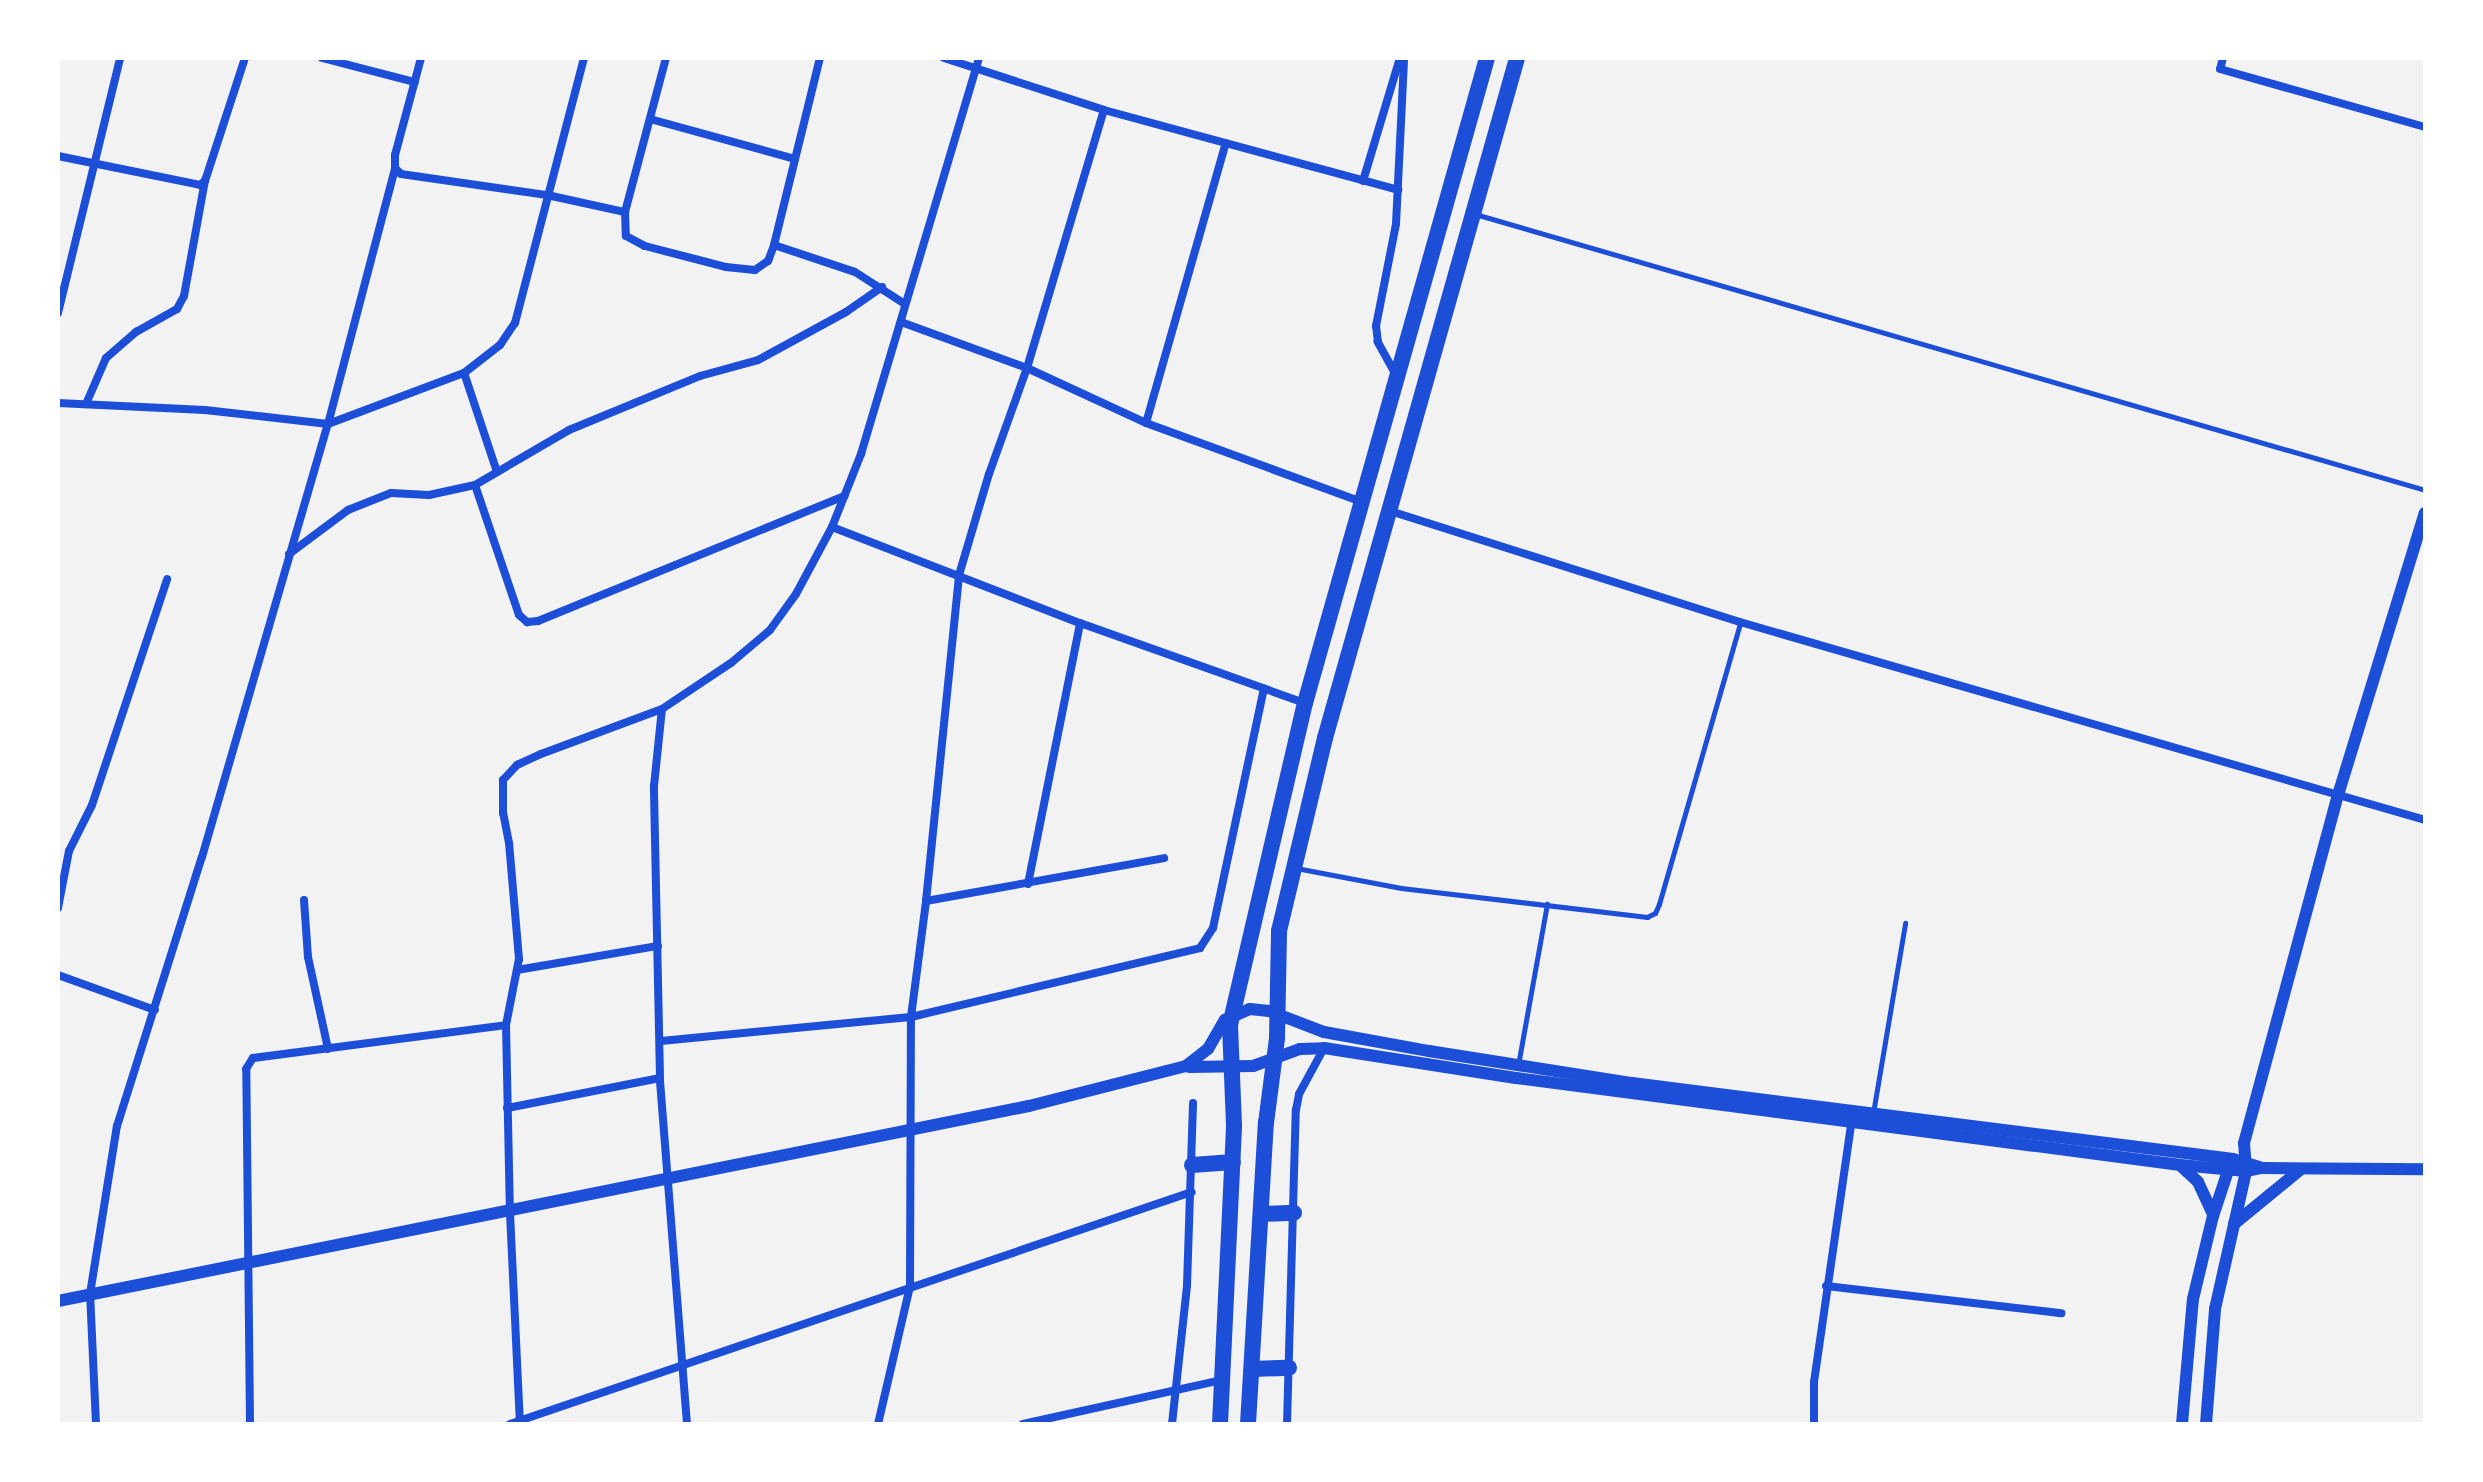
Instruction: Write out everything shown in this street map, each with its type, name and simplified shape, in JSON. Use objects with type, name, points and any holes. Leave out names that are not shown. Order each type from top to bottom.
[{"type":"main road","points":[[1220,1424],[1233,1162],[1230,1068],[1233,1014],[1305,703],[1359,501],[1487,58]]},
{"type":"main road","points":[[1248,1424],[1269,1095],[1278,1014],[1279,931],[1325,738],[1471,212],[1517,58]]},
{"type":"main road","points":[[1192,1165],[1233,1162]]},
{"type":"main road","points":[[1261,1214],[1294,1213]]},
{"type":"main road","points":[[1252,1369],[1289,1368]]},
{"type":"street","points":[[58,313],[120,58]]},
{"type":"street","points":[[86,404],[106,358],[136,332],[177,309],[184,296],[205,181],[245,58]]},
{"type":"street","points":[[322,58],[415,82]]},
{"type":"street","points":[[96,1424],[90,1294],[117,1126],[155,1010],[328,424],[421,58]]},
{"type":"street","points":[[58,403],[233,412],[328,424],[464,373],[500,345],[515,323],[584,58]]},
{"type":"street","points":[[666,58],[625,212],[626,236],[645,246],[726,267],[755,270],[768,261],[774,245],[820,58]]},
{"type":"street","points":[[944,58],[977,63],[1104,110],[1398,190]]},
{"type":"street","points":[[1363,181],[1402,58]]},
{"type":"street","points":[[1396,376],[1378,342],[1376,326],[1393,251],[1402,58]]},
{"type":"street","points":[[2223,58],[2220,69],[2425,127]]},
{"type":"street","points":[[977,63],[861,454],[832,527],[796,594],[770,630],[731,663],[662,709],[541,754],[517,765],[503,780],[503,813],[515,900],[517,970],[506,1025],[516,1423],[681,1363],[1192,1192]]},
{"type":"street","points":[[878,1424],[910,1286],[911,1017],[959,575],[989,474],[1027,368],[1104,110]]},
{"type":"street","points":[[650,119],[795,159]]},
{"type":"street","points":[[1146,423],[1226,143]]},
{"type":"street","points":[[58,156],[193,186],[205,181]]},
{"type":"street","points":[[395,168],[401,174],[547,195],[625,212]]},
{"type":"street","points":[[774,245],[855,272],[905,304]]},
{"type":"street","points":[[288,555],[348,510],[391,493],[429,495],[475,485],[569,430],[700,376],[758,360],[846,312],[882,287]]},
{"type":"street","points":[[901,322],[1027,368],[1146,423],[1359,501]]},
{"type":"street","points":[[464,373],[497,472]]},
{"type":"street","points":[[475,485],[519,615],[527,622],[538,621],[845,496]]},
{"type":"street","points":[[1390,511],[1740,622],[2425,820]]},
{"type":"street","points":[[2182,1424],[2193,1299],[2213,1216],[2230,1164],[2244,1143],[2338,795],[2425,513]]},
{"type":"street","points":[[832,527],[1080,623],[1305,703]]},
{"type":"street","points":[[58,908],[69,851],[92,805],[167,579]]},
{"type":"street","points":[[1028,884],[1080,623]]},
{"type":"street","points":[[661,1041],[911,1017],[1200,948],[1213,928],[1264,688]]},
{"type":"street","points":[[662,709],[654,786],[660,1078],[687,1424]]},
{"type":"street","points":[[926,901],[1164,858]]},
{"type":"street","points":[[304,900],[308,957],[328,1049]]},
{"type":"street","points":[[517,970],[658,946]]},
{"type":"street","points":[[58,975],[155,1010]]},
{"type":"street","points":[[1186,1066],[1202,1056],[1225,1020],[1250,1009],[1278,1014],[1324,1032],[1428,1058],[1851,1124],[2180,1165],[2230,1164]]},
{"type":"street","points":[[250,1424],[246,1069],[253,1058],[506,1025]]},
{"type":"street","points":[[58,1301],[510,1213],[1029,1106],[1186,1066],[1253,1066],[1300,1049],[1324,1048],[1518,1065],[2262,1168],[2425,1169]]},
{"type":"street","points":[[1287,1424],[1296,1110],[1299,1094],[1324,1048]]},
{"type":"street","points":[[507,1108],[660,1078]]},
{"type":"street","points":[[1172,1424],[1187,1285],[1193,1103]]},
{"type":"street","points":[[1814,1424],[1814,1382],[1851,1124]]},
{"type":"street","points":[[2206,1424],[2215,1309],[2246,1166],[2244,1143]]},
{"type":"street","points":[[2180,1165],[2205,1192],[2213,1216]]},
{"type":"street","points":[[2234,1224],[2300,1170]]},
{"type":"street","points":[[1826,1286],[2061,1313]]},
{"type":"street","points":[[1023,1424],[1224,1380]]},
{"type":"lane","points":[[1471,212],[2425,490]]},
{"type":"lane","points":[[1293,868],[1401,888],[1547,904],[1634,918],[1655,913],[1740,622]]},
{"type":"lane","points":[[1518,1065],[1547,904]]},
{"type":"lane","points":[[1873,1114],[1905,923]]}]
